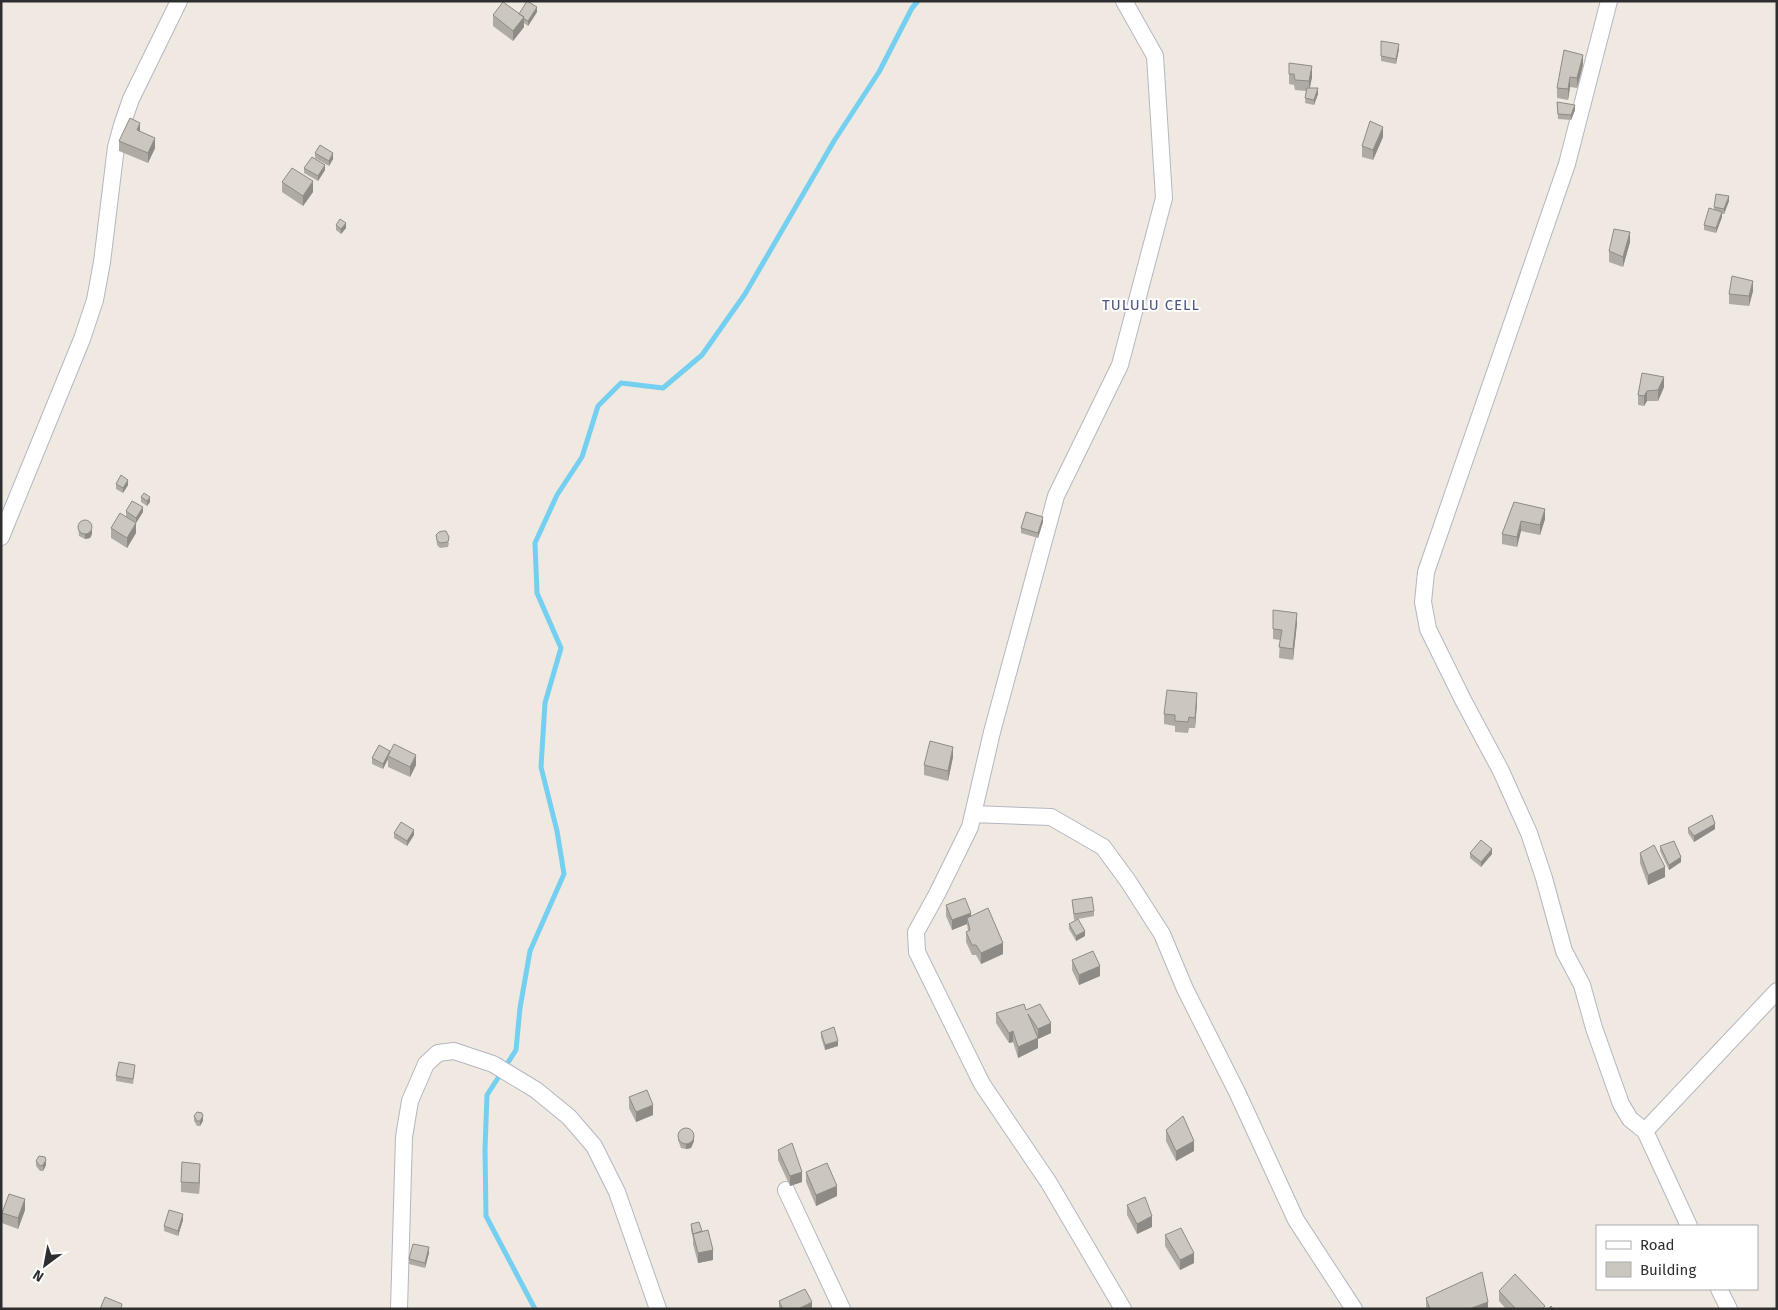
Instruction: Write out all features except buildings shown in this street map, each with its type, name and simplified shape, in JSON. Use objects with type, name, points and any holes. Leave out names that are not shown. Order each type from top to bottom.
[{"type":"street","points":[[1,538],[82,339],[95,300],[102,262],[116,147],[122,125],[131,99],[179,1]]},
{"type":"street","points":[[1124,1],[1155,56],[1164,198],[1120,364],[1056,496],[992,732],[970,827],[916,932],[917,952],[982,1084],[1049,1183],[1124,1309]]},
{"type":"street","points":[[1609,1],[1567,164],[1426,572],[1423,602],[1428,629],[1501,771],[1529,833],[1544,878],[1564,951],[1582,985],[1594,1028],[1621,1104],[1630,1119],[1645,1131],[1689,1225]]},
{"type":"street","points":[[973,814],[1051,817],[1102,847],[1128,881],[1162,934],[1185,989],[1237,1092],[1296,1220],[1354,1309]]},
{"type":"street","points":[[1645,1131],[1777,991]]},
{"type":"street","points":[[398,1309],[404,1137],[410,1101],[426,1064],[438,1053],[454,1051],[493,1064],[536,1090],[570,1117],[594,1146],[617,1192],[658,1309]]},
{"type":"street","points":[[786,1190],[842,1309]]},
{"type":"street","points":[[1720,1290],[1729,1309]]},
{"type":"waterway","points":[[535,1309],[486,1216],[485,1149],[487,1095],[516,1050],[520,1008],[530,951],[564,874],[557,831],[541,767],[545,703],[561,648],[537,593],[535,543],[557,495],[582,457],[598,406],[621,383],[663,388],[702,355],[745,294],[834,141],[879,72],[912,8],[918,1]]},
{"type":"district","name":"TULULU CELL","points":[[1151,305]]}]
